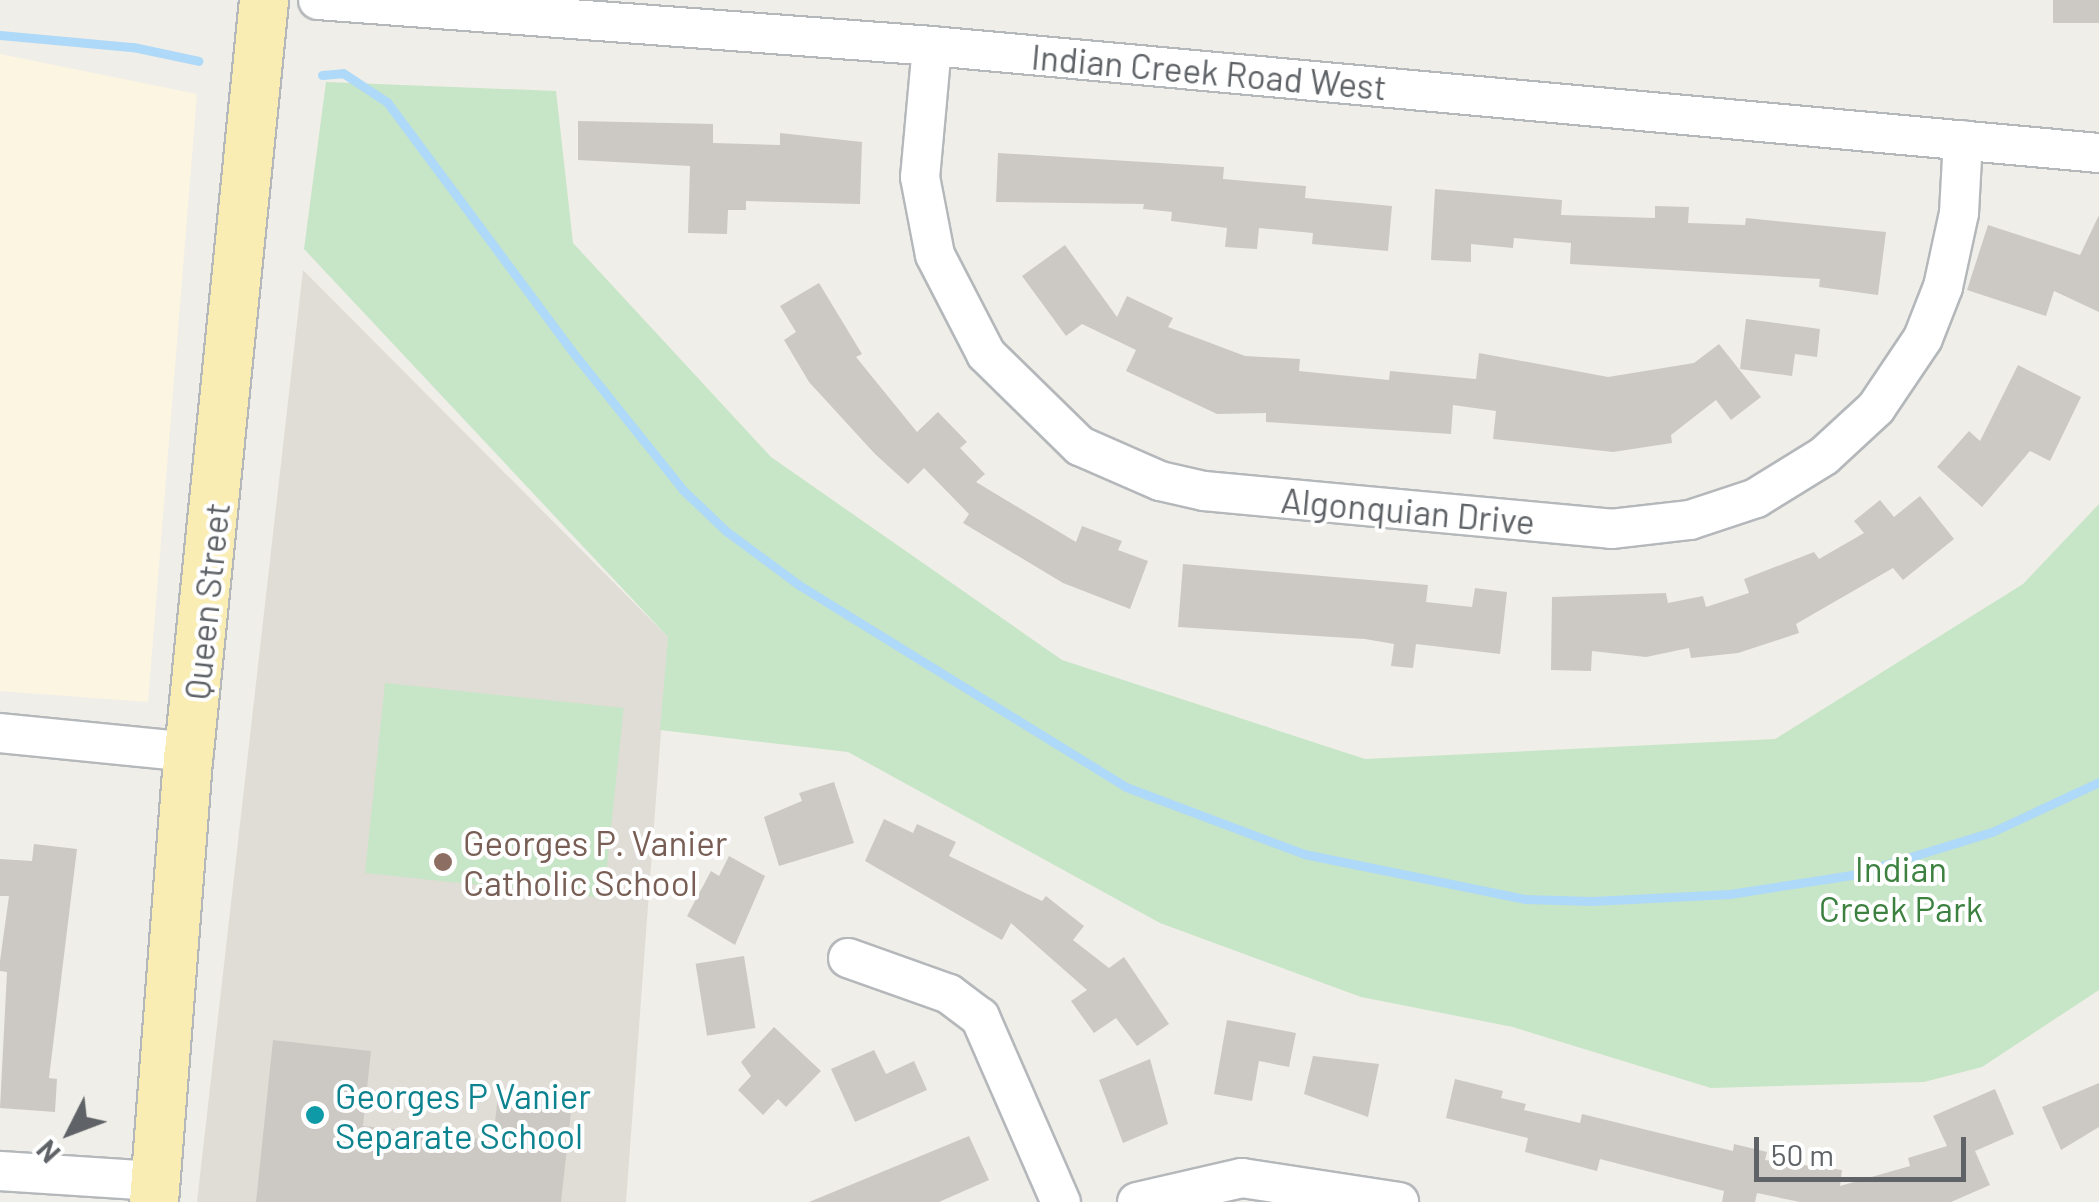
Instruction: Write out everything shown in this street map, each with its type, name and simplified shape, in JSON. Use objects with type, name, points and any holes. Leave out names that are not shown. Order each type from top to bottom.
[{"type":"main road","name":"Queen Street","points":[[154,1192],[189,752],[264,0]]},
{"type":"street","name":"Indian Creek Road West","points":[[318,0],[932,46],[2099,154]]},
{"type":"street","name":"Algonquian Drive","points":[[932,46],[920,177],[936,255],[986,354],[1080,446],[1160,481],[1204,491],[1572,526],[1650,528],[1724,510],[1783,484],[1859,425],[1906,366],[1934,312],[1955,243],[1962,140]]},
{"type":"street","points":[[0,733],[189,752]]},
{"type":"street","points":[[848,958],[949,994],[980,1017],[1061,1202]]},
{"type":"street","points":[[0,1171],[154,1192]]},
{"type":"street","points":[[1138,1202],[1242,1178],[1394,1201]]},
{"type":"shaded area","points":[[0,54],[197,94],[148,702],[0,691]]},
{"type":"shaded area","name":"Georges P. Vanier Catholic School","points":[[303,270],[668,637],[626,1202],[197,1202]]},
{"type":"green space","name":"Indian Creek Park","points":[[326,82],[556,91],[573,243],[771,457],[1062,660],[1365,759],[1775,739],[2023,584],[2099,504],[2099,990],[1982,1067],[1924,1082],[1711,1088],[1513,1027],[1361,997],[1160,923],[848,752],[660,730],[668,637],[304,249]]},
{"type":"green space","points":[[385,683],[624,708],[604,898],[365,873]]},
{"type":"building","points":[[2053,0],[2099,0],[2099,23],[2053,23]]},
{"type":"building","points":[[578,121],[713,124],[713,143],[780,145],[780,133],[862,142],[860,204],[746,201],[746,210],[728,210],[727,234],[688,233],[690,166],[578,160]]},
{"type":"building","points":[[998,153],[1224,167],[1223,179],[1306,186],[1305,198],[1392,206],[1388,251],[1312,244],[1313,233],[1259,228],[1257,249],[1225,247],[1227,228],[1171,221],[1172,212],[1143,209],[1144,204],[996,202]]},
{"type":"building","points":[[1435,189],[1562,200],[1561,215],[1655,218],[1655,206],[1689,207],[1688,223],[1745,225],[1746,218],[1886,232],[1878,295],[1819,287],[1820,279],[1570,264],[1571,243],[1514,238],[1513,248],[1471,244],[1471,262],[1431,260]]},
{"type":"building","points":[[2099,215],[2099,312],[2054,291],[2046,316],[1967,290],[1988,225],[2080,255]]},
{"type":"building","points":[[1065,245],[1117,317],[1127,296],[1173,318],[1168,327],[1245,356],[1300,359],[1299,371],[1389,380],[1390,371],[1476,379],[1479,353],[1608,377],[1694,363],[1719,344],[1761,397],[1731,420],[1716,400],[1671,435],[1672,443],[1613,452],[1493,439],[1496,411],[1453,405],[1451,434],[1266,422],[1266,413],[1217,414],[1126,371],[1136,350],[1082,324],[1066,336],[1022,276]]},
{"type":"building","points":[[819,283],[862,354],[856,357],[917,432],[938,412],[967,442],[960,448],[985,474],[976,482],[1076,542],[1082,526],[1122,541],[1118,550],[1148,561],[1130,609],[1063,583],[963,523],[969,514],[924,468],[908,484],[875,454],[809,382],[784,340],[796,332],[780,306]]},
{"type":"building","points":[[1746,319],[1820,329],[1817,357],[1795,354],[1792,376],[1740,369]]},
{"type":"building","points":[[2018,365],[2081,397],[2050,461],[2030,451],[1982,507],[1937,467],[1969,431],[1980,441]]},
{"type":"building","points":[[1920,496],[1954,539],[1903,580],[1893,568],[1796,624],[1799,633],[1738,653],[1691,658],[1689,648],[1646,657],[1592,651],[1591,671],[1551,670],[1552,597],[1666,593],[1668,603],[1703,596],[1706,607],[1749,593],[1744,579],[1814,552],[1819,559],[1864,533],[1854,521],[1880,500],[1894,517]]},
{"type":"building","points":[[1183,564],[1428,585],[1426,602],[1472,607],[1475,588],[1507,592],[1500,654],[1416,644],[1413,668],[1391,666],[1394,644],[1178,627]]},
{"type":"building","points":[[834,782],[854,843],[779,866],[764,817],[802,801],[799,793]]},
{"type":"building","points":[[884,819],[913,833],[917,824],[956,842],[949,856],[1042,901],[1046,896],[1084,926],[1073,940],[1109,968],[1124,957],[1169,1024],[1137,1046],[1116,1018],[1094,1033],[1071,1001],[1087,990],[1011,923],[1002,940],[865,861]]},
{"type":"building","points":[[34,844],[77,849],[49,1078],[57,1079],[55,1112],[0,1108],[7,972],[0,971],[0,961],[9,896],[0,896],[0,859],[32,861]]},
{"type":"building","points":[[729,856],[765,876],[735,945],[687,916],[711,871],[719,876]]},
{"type":"building","points":[[744,956],[755,1028],[707,1036],[696,964]]},
{"type":"building","points":[[1227,1020],[1296,1033],[1289,1067],[1259,1061],[1252,1101],[1214,1094]]},
{"type":"building","points":[[774,1027],[821,1071],[786,1107],[778,1099],[763,1115],[738,1090],[751,1076],[741,1062]]},
{"type":"building","name":"Georges P Vanier Separate School","points":[[273,1040],[371,1051],[363,1126],[493,1140],[498,1095],[572,1103],[561,1202],[256,1202]]},
{"type":"building","points":[[874,1050],[886,1074],[914,1061],[927,1090],[855,1122],[831,1069]]},
{"type":"building","points":[[1313,1056],[1379,1064],[1368,1117],[1304,1094]]},
{"type":"building","points":[[1150,1059],[1168,1124],[1123,1143],[1099,1080]]},
{"type":"building","points":[[1455,1079],[1503,1091],[1501,1098],[1526,1104],[1524,1110],[1580,1123],[1582,1114],[1733,1151],[1734,1144],[1767,1152],[1765,1160],[1842,1170],[1840,1186],[1910,1166],[1908,1158],[1947,1146],[1933,1116],[1995,1089],[2014,1134],[1975,1151],[1990,1185],[1951,1202],[1800,1202],[1757,1193],[1755,1202],[1722,1202],[1724,1191],[1600,1159],[1597,1171],[1525,1152],[1528,1138],[1446,1118]]},
{"type":"building","points":[[2099,1083],[2099,1127],[2061,1150],[2042,1107]]},
{"type":"building","points":[[969,1136],[989,1180],[939,1202],[809,1202]]},
{"type":"waterway","points":[[0,35],[133,47],[199,61]]},
{"type":"waterway","points":[[322,75],[343,73],[387,102],[571,350],[683,490],[726,531],[799,585],[1126,787],[1304,854],[1525,899],[1592,901],[1730,894],[1852,875],[1992,832],[2099,782]]},
{"type":"place","name":"Georges P. Vanier Catholic School","points":[[443,862]]},
{"type":"place","name":"Georges P Vanier Separate School","points":[[315,1115]]}]
